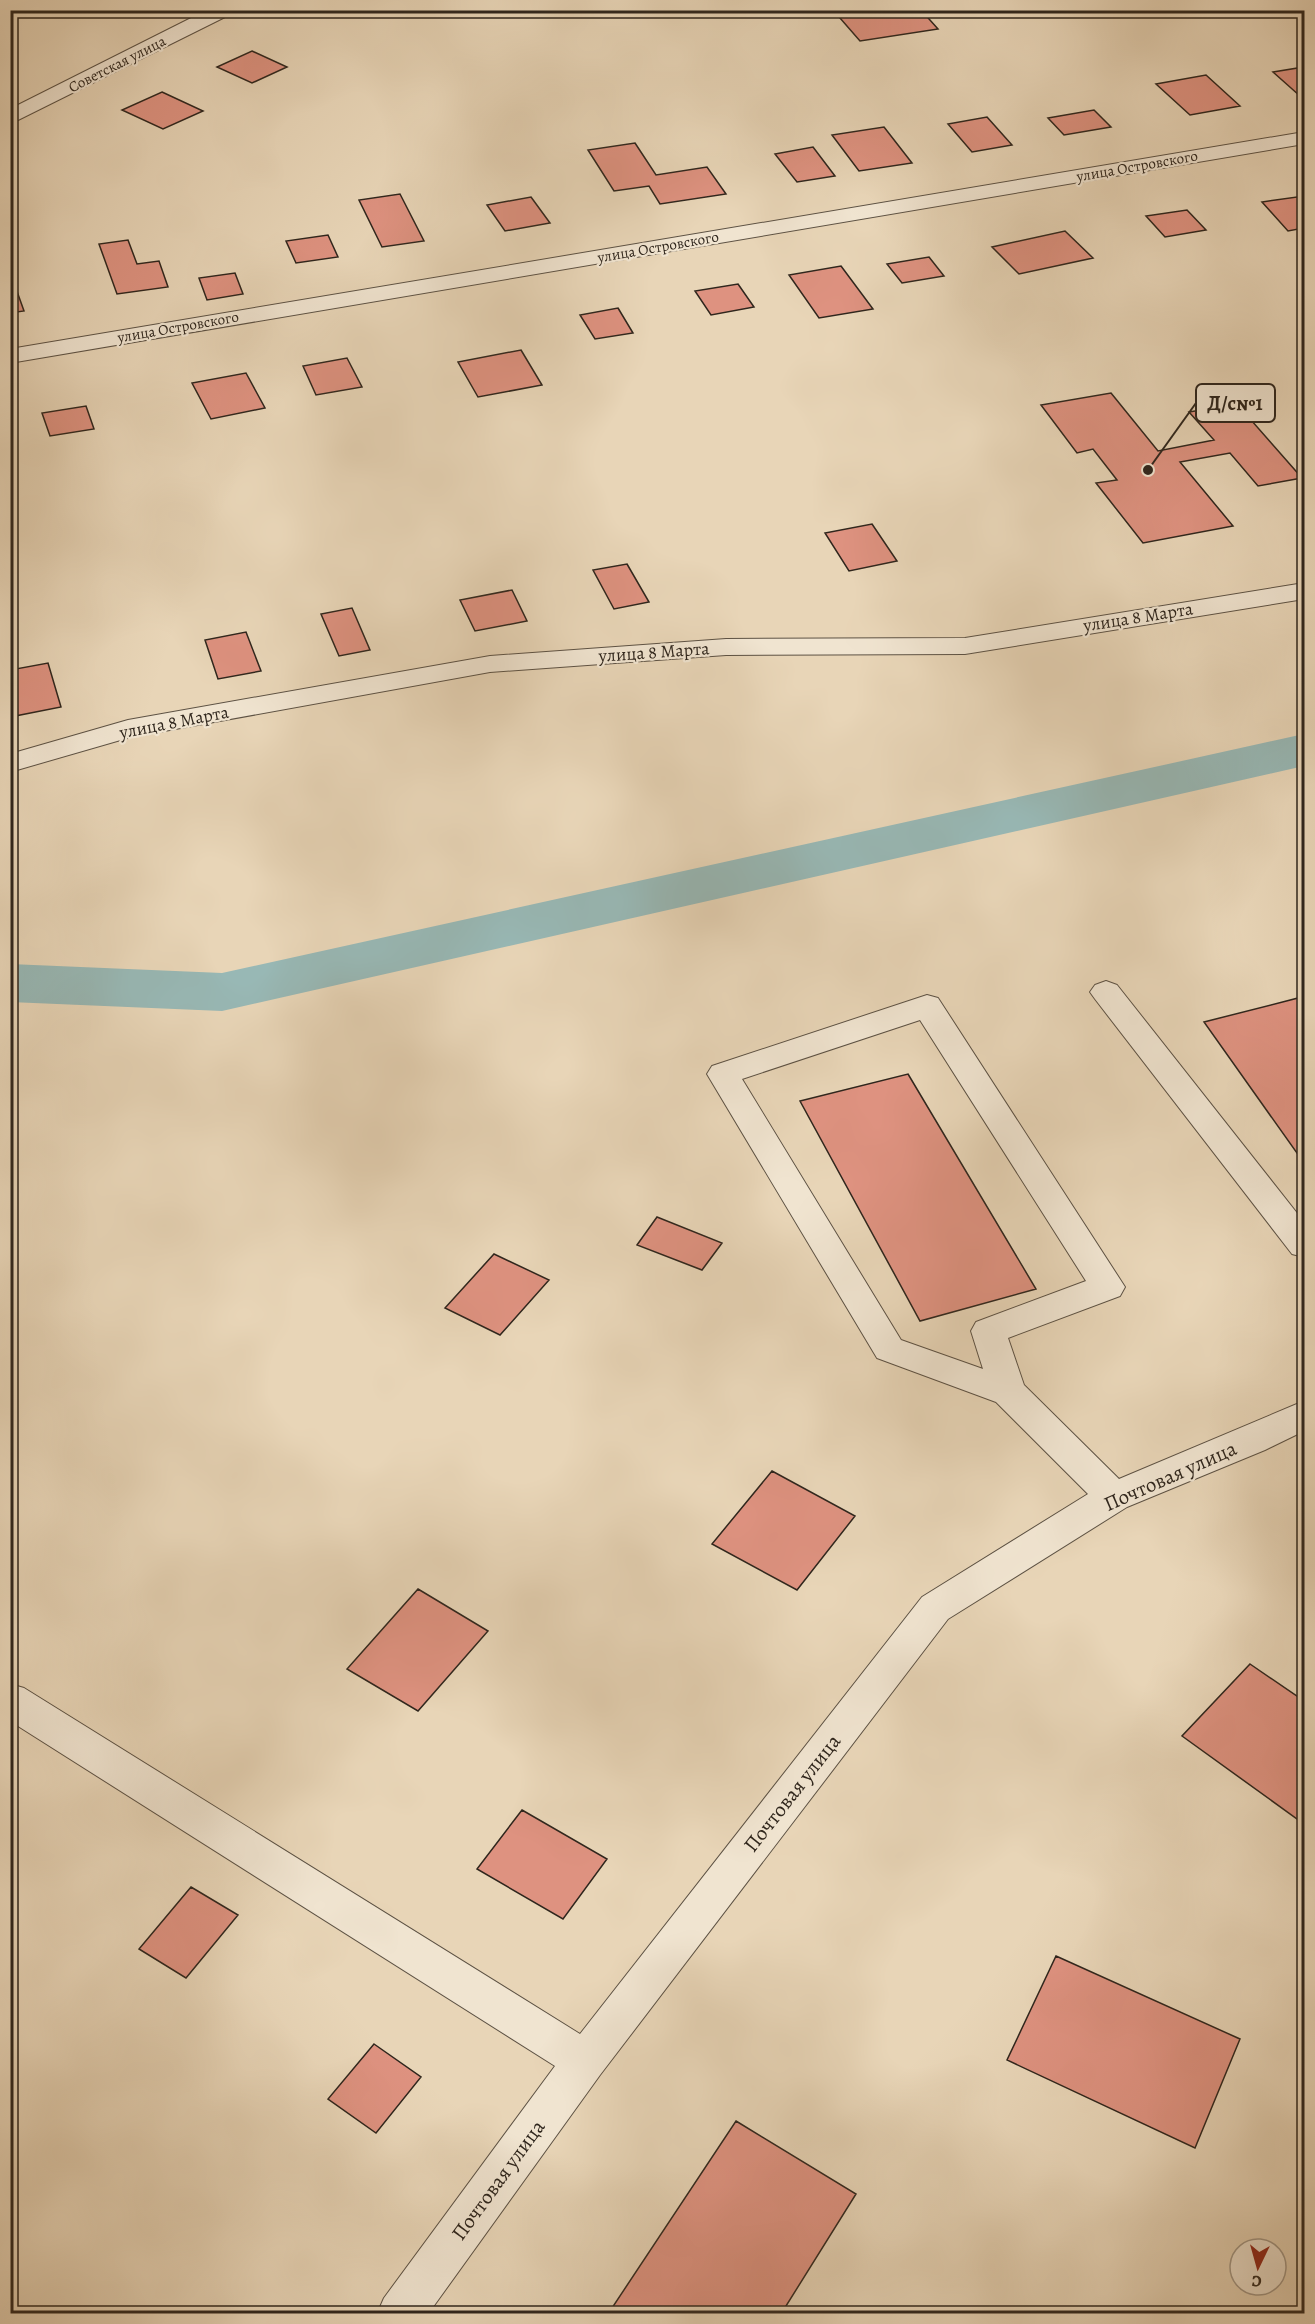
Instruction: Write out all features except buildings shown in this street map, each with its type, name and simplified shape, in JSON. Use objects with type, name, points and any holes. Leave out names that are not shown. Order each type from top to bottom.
[{"type":"street","name":"Советская улица","points":[[10,118],[224,10]]},
{"type":"street","name":"улица Островского","points":[[10,356],[1305,138]]},
{"type":"street","name":"улица 8 Марта","points":[[10,763],[129,729],[490,664],[726,647],[965,646],[1305,591]]},
{"type":"street","points":[[1106,992],[1305,1245]]},
{"type":"street","points":[[1009,1392],[988,1331],[1108,1287],[927,1006],[723,1074],[889,1349],[1009,1392],[1114,1497]]},
{"type":"street","name":"Почтовая улица","points":[[400,2313],[585,2061],[935,1608],[1114,1497],[1252,1440],[1305,1415]]},
{"type":"street","points":[[10,1700],[585,2061]]},
{"type":"waterway","points":[[10,983],[222,992],[1304,750]]},
{"type":"place","name":"Д/с№1","points":[[1148,470]]}]
